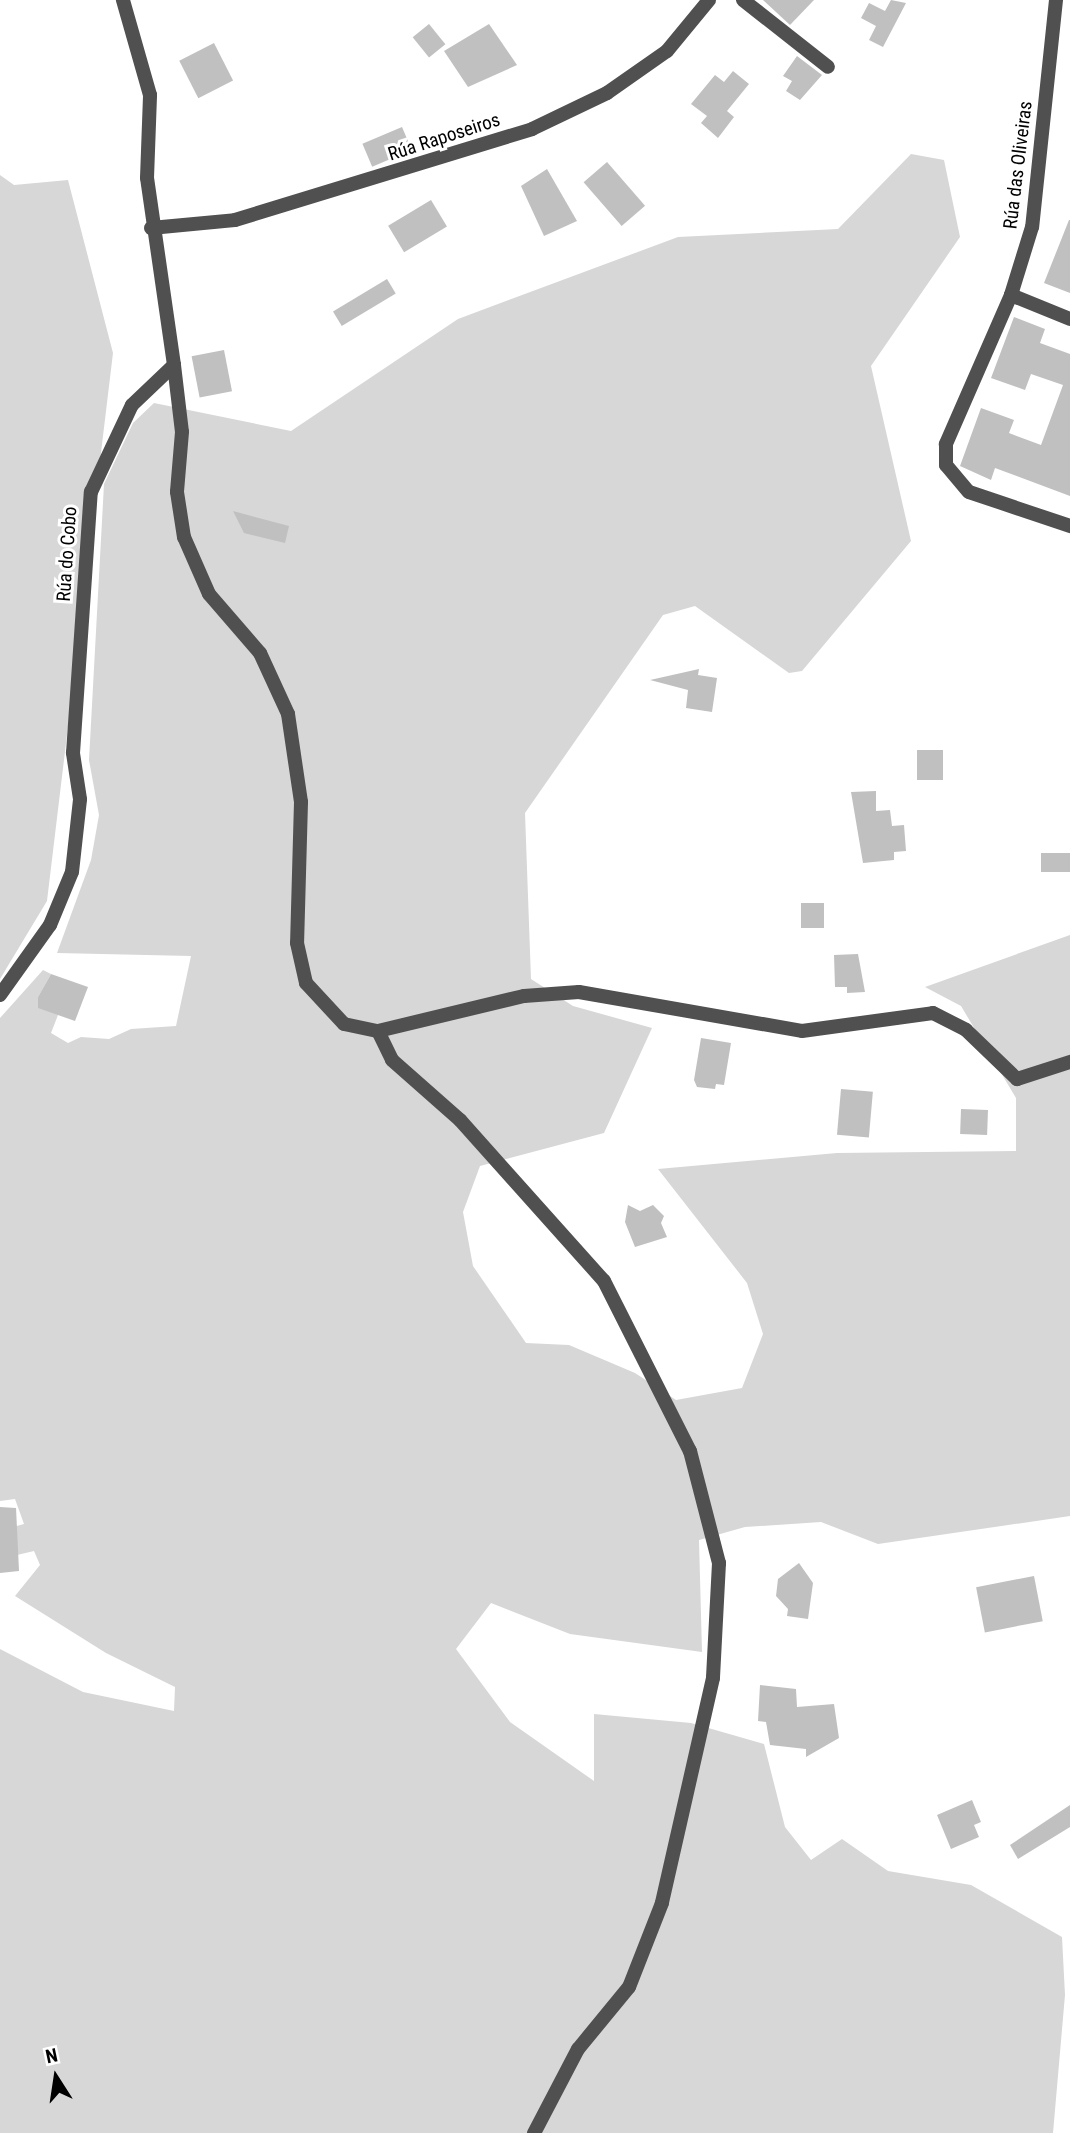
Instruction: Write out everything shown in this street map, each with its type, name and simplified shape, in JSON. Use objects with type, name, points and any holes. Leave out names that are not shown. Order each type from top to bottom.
[{"type":"street","points":[[122,0],[150,94],[151,228],[174,365],[182,432],[177,492],[184,537],[209,594],[260,653],[288,714],[301,802],[297,943],[306,983],[344,1024],[378,1031],[524,996],[579,992],[802,1031],[933,1013],[966,1030],[1017,1079],[1070,1062]]},
{"type":"street","name":"Rúa Raposeiros","points":[[151,228],[235,220],[532,129],[607,93],[667,51],[709,0]]},
{"type":"street","points":[[743,0],[828,67]]},
{"type":"street","name":"Rúa das Oliveiras","points":[[1056,0],[1032,227],[1011,295],[946,444],[946,465],[969,492],[1070,526]]},
{"type":"street","points":[[1011,295],[1070,319]]},
{"type":"street","name":"Rúa do Cobo","points":[[0,995],[50,925],[72,873],[80,799],[73,753],[92,492],[132,405],[174,365]]},
{"type":"street","points":[[378,1031],[392,1060],[460,1120],[604,1281],[690,1451],[719,1563],[713,1678],[662,1903],[629,1987],[578,2049],[534,2133]]},
{"type":"shaded area","points":[[911,154],[944,160],[960,237],[871,366],[911,541],[802,671],[789,673],[695,606],[663,615],[525,813],[531,979],[573,1006],[652,1028],[604,1133],[480,1166],[463,1212],[473,1266],[526,1343],[569,1345],[635,1373],[676,1400],[742,1388],[763,1334],[747,1283],[658,1169],[837,1153],[1016,1151],[1016,1098],[961,1006],[925,987],[1070,935],[1070,1516],[878,1544],[821,1522],[745,1527],[699,1540],[702,1652],[570,1634],[491,1603],[456,1649],[510,1722],[594,1781],[594,1714],[691,1723],[764,1744],[785,1827],[811,1860],[842,1839],[888,1871],[971,1885],[1062,1937],[1065,1995],[1053,2133],[0,2133],[0,1649],[83,1692],[174,1711],[175,1687],[106,1653],[15,1596],[40,1565],[34,1551],[17,1555],[13,1527],[24,1524],[15,1499],[0,1501],[0,1018],[43,970],[51,974],[38,997],[58,1015],[51,1033],[68,1043],[81,1037],[109,1039],[131,1029],[176,1026],[191,956],[57,953],[91,860],[99,815],[89,760],[104,484],[133,423],[154,403],[291,431],[458,319],[678,237],[838,229]]},
{"type":"shaded area","points":[[0,175],[14,185],[68,180],[113,353],[47,901],[0,979]]},
{"type":"building","points":[[763,0],[814,0],[790,25]]},
{"type":"building","points":[[891,0],[906,3],[883,47],[869,40],[876,26],[861,18],[869,3],[885,11]]},
{"type":"building","points":[[429,24],[445,44],[429,57],[413,37]]},
{"type":"building","points":[[489,24],[517,65],[468,87],[444,51]]},
{"type":"building","points":[[214,43],[233,80],[198,98],[179,61]]},
{"type":"building","points":[[797,56],[822,75],[800,100],[786,91],[792,81],[783,76]]},
{"type":"building","points":[[733,71],[749,84],[727,111],[734,117],[718,138],[701,123],[707,116],[691,104],[715,75],[724,82]]},
{"type":"building","points":[[402,127],[412,150],[372,167],[362,144]]},
{"type":"building","points":[[607,162],[645,206],[622,226],[584,182]]},
{"type":"building","points":[[547,169],[577,221],[544,236],[521,186]]},
{"type":"building","points":[[431,200],[447,227],[404,252],[388,226]]},
{"type":"building","points":[[1070,220],[1070,293],[1044,283]]},
{"type":"building","points":[[387,279],[396,294],[342,326],[333,311]]},
{"type":"building","points":[[1014,317],[1045,329],[1040,343],[1070,354],[1070,496],[995,468],[991,480],[960,466],[981,408],[1014,420],[1009,433],[1041,445],[1063,385],[1031,374],[1025,390],[991,378]]},
{"type":"building","points":[[224,350],[232,391],[200,398],[192,356]]},
{"type":"building","points":[[233,511],[289,526],[285,543],[244,533]]},
{"type":"building","points":[[699,669],[698,675],[717,678],[712,712],[686,708],[688,690],[650,680]]},
{"type":"building","points":[[917,750],[943,750],[943,780],[917,780]]},
{"type":"building","points":[[876,791],[876,811],[890,810],[892,826],[904,825],[906,851],[894,852],[894,860],[863,863],[851,792]]},
{"type":"building","points":[[1041,853],[1070,853],[1070,872],[1041,872]]},
{"type":"building","points":[[801,903],[824,903],[824,928],[801,928]]},
{"type":"building","points":[[858,954],[865,992],[847,993],[847,987],[835,987],[834,955]]},
{"type":"building","points":[[51,974],[88,987],[75,1021],[38,1008],[38,997]]},
{"type":"building","points":[[701,1038],[731,1043],[724,1085],[716,1084],[715,1089],[697,1087],[694,1080]]},
{"type":"building","points":[[841,1089],[873,1092],[869,1138],[837,1135]]},
{"type":"building","points":[[961,1109],[988,1110],[987,1135],[960,1134]]},
{"type":"building","points":[[628,1205],[640,1211],[653,1205],[664,1216],[661,1223],[667,1237],[635,1247],[625,1222]]},
{"type":"building","points":[[0,1507],[16,1508],[19,1571],[0,1573]]},
{"type":"building","points":[[799,1563],[813,1583],[808,1619],[787,1616],[788,1609],[776,1596],[778,1579]]},
{"type":"building","points":[[1034,1576],[1043,1621],[985,1632],[976,1587]]},
{"type":"building","points":[[760,1685],[796,1689],[797,1707],[834,1704],[839,1738],[806,1757],[806,1749],[770,1745],[766,1722],[758,1721]]},
{"type":"building","points":[[972,1800],[981,1822],[974,1825],[979,1837],[951,1849],[937,1815]]},
{"type":"building","points":[[1070,1805],[1070,1827],[1018,1859],[1010,1845]]}]
